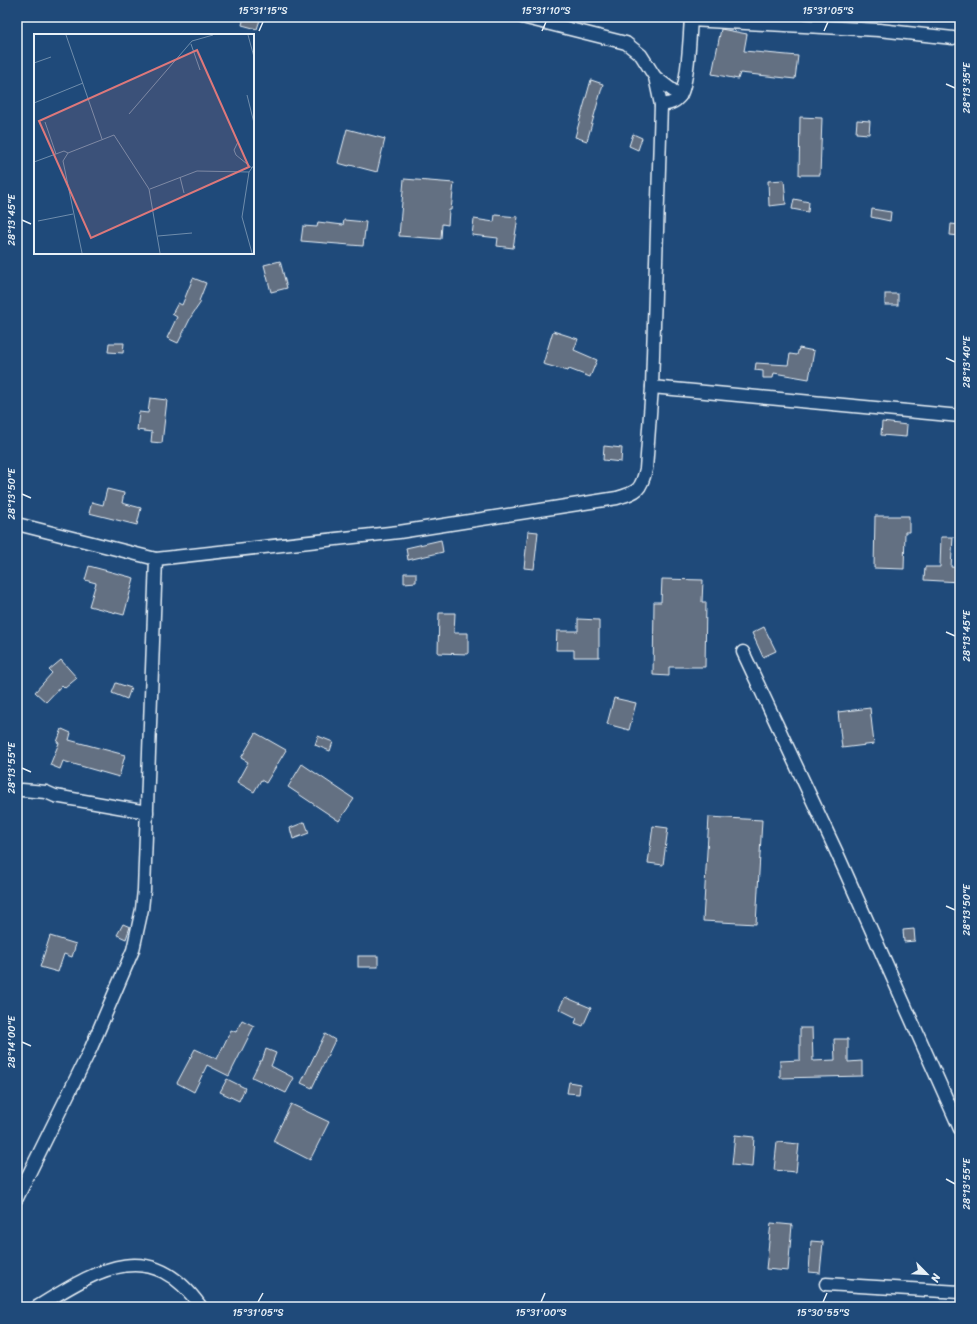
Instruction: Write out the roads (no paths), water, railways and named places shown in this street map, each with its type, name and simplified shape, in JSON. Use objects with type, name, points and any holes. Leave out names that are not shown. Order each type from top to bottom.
[{"type":"street","points":[[522,17],[626,43],[641,55],[655,77],[680,96]]},
{"type":"street","points":[[661,105],[671,104],[680,96],[685,81],[690,19],[879,30],[953,38]]},
{"type":"street","points":[[17,524],[156,558],[399,532],[617,498],[634,493],[643,481],[646,469],[652,387],[661,105],[655,77]]},
{"type":"street","points":[[652,387],[960,416]]},
{"type":"street","points":[[17,1198],[91,1048],[133,950],[142,909],[156,558]]},
{"type":"street","points":[[743,652],[837,853],[960,1129]]},
{"type":"street","points":[[22,790],[46,792],[55,796],[147,812]]},
{"type":"street","points":[[38,1307],[89,1276],[124,1265],[141,1265],[155,1268],[169,1275],[191,1293],[201,1307]]},
{"type":"street","points":[[826,1284],[960,1292]]}]
